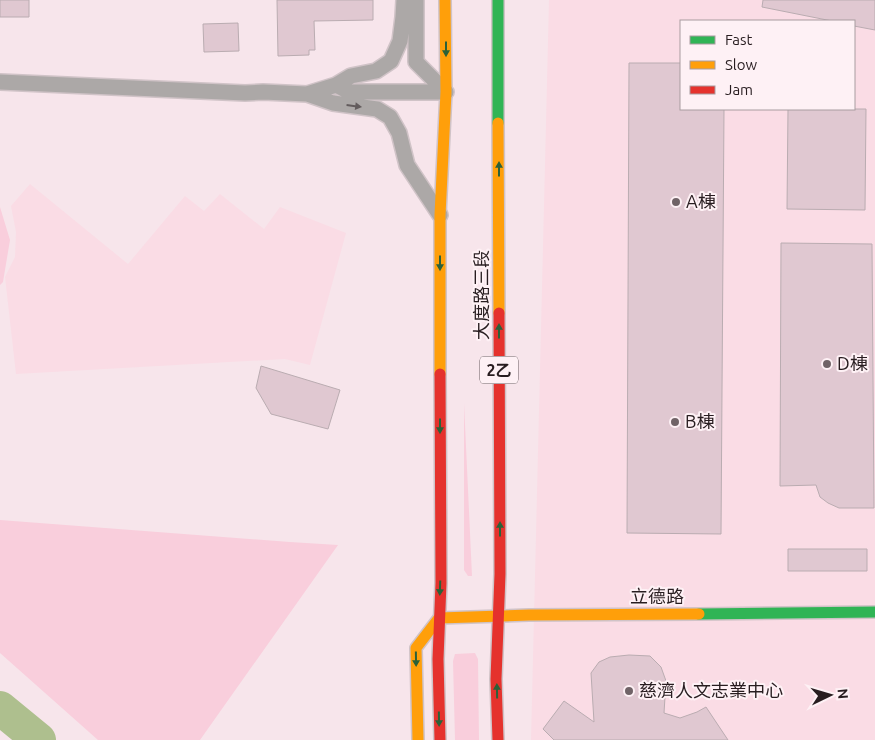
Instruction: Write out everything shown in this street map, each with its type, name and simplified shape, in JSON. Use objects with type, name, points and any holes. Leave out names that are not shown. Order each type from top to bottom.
[{"type":"main road","points":[[440,740],[438,659],[440,215],[446,92],[445,0]]},
{"type":"main road","name":"大度路三段","points":[[498,0],[499,617],[496,679],[498,740]]},
{"type":"main road","name":"立德路","points":[[439,618],[529,615],[875,612]]},
{"type":"main road","points":[[418,740],[416,648],[439,618]]},
{"type":"street","points":[[307,94],[336,85],[351,76],[376,71],[391,61],[400,41],[404,17],[404,0]]},
{"type":"street","points":[[416,0],[416,62],[446,92]]},
{"type":"street","points":[[0,82],[307,94],[334,103],[377,109],[390,117],[399,133],[407,165],[440,215]]},
{"type":"street","points":[[336,85],[350,92],[446,92]]},
{"type":"shaded area","points":[[549,0],[875,0],[875,740],[531,740]]},
{"type":"shaded area","points":[[30,184],[128,264],[185,196],[204,211],[220,194],[264,229],[280,207],[346,233],[310,365],[285,359],[16,374],[5,277],[15,257],[16,232],[11,206]]},
{"type":"shaded area","points":[[0,207],[10,240],[3,282],[0,285]]},
{"type":"shaded area","points":[[464,403],[472,576],[468,576],[464,570]]},
{"type":"shaded area","points":[[0,520],[338,545],[200,740],[98,740],[0,653]]},
{"type":"shaded area","points":[[475,653],[478,659],[479,740],[455,740],[453,661],[455,654]]},
{"type":"building","points":[[0,0],[29,0],[29,17],[0,17]]},
{"type":"building","points":[[277,0],[373,0],[373,20],[314,21],[315,50],[309,50],[309,55],[278,56]]},
{"type":"building","points":[[763,0],[875,0],[875,30],[855,26],[855,20],[827,20],[762,7]]},
{"type":"building","points":[[238,23],[239,51],[204,52],[203,24]]},
{"type":"building","points":[[629,63],[680,63],[680,110],[724,110],[721,534],[627,533]]},
{"type":"building","points":[[866,109],[865,210],[787,209],[788,110]]},
{"type":"building","name":"D棟","points":[[781,243],[872,244],[874,508],[839,508],[820,497],[816,485],[780,486]]},
{"type":"building","points":[[261,366],[340,390],[328,429],[271,414],[256,388]]},
{"type":"building","points":[[788,549],[867,549],[867,571],[788,571]]},
{"type":"building","name":"慈濟人文志業中心","points":[[629,655],[650,656],[661,667],[666,681],[664,713],[680,718],[706,707],[728,740],[554,740],[543,729],[564,701],[594,722],[591,673],[599,662],[610,657]]},
{"type":"waterway","points":[[0,708],[39,740]]},
{"type":"traffic: fast","points":[[498,0],[498,123]]},
{"type":"traffic: fast","points":[[699,614],[875,612]]},
{"type":"traffic: slow","points":[[440,374],[440,215],[446,92],[445,0]]},
{"type":"traffic: slow","points":[[498,123],[499,313]]},
{"type":"traffic: slow","points":[[418,740],[416,648],[439,618],[529,615],[699,614]]},
{"type":"traffic: jam","points":[[498,740],[496,679],[500,574],[499,313]]},
{"type":"traffic: jam","points":[[440,374],[441,583],[438,659],[440,740]]},
{"type":"place","name":"A棟","points":[[676,202]]},
{"type":"place","name":"D棟","points":[[827,364]]},
{"type":"place","name":"B棟","points":[[675,422]]},
{"type":"place","name":"慈濟人文志業中心","points":[[629,691]]}]
